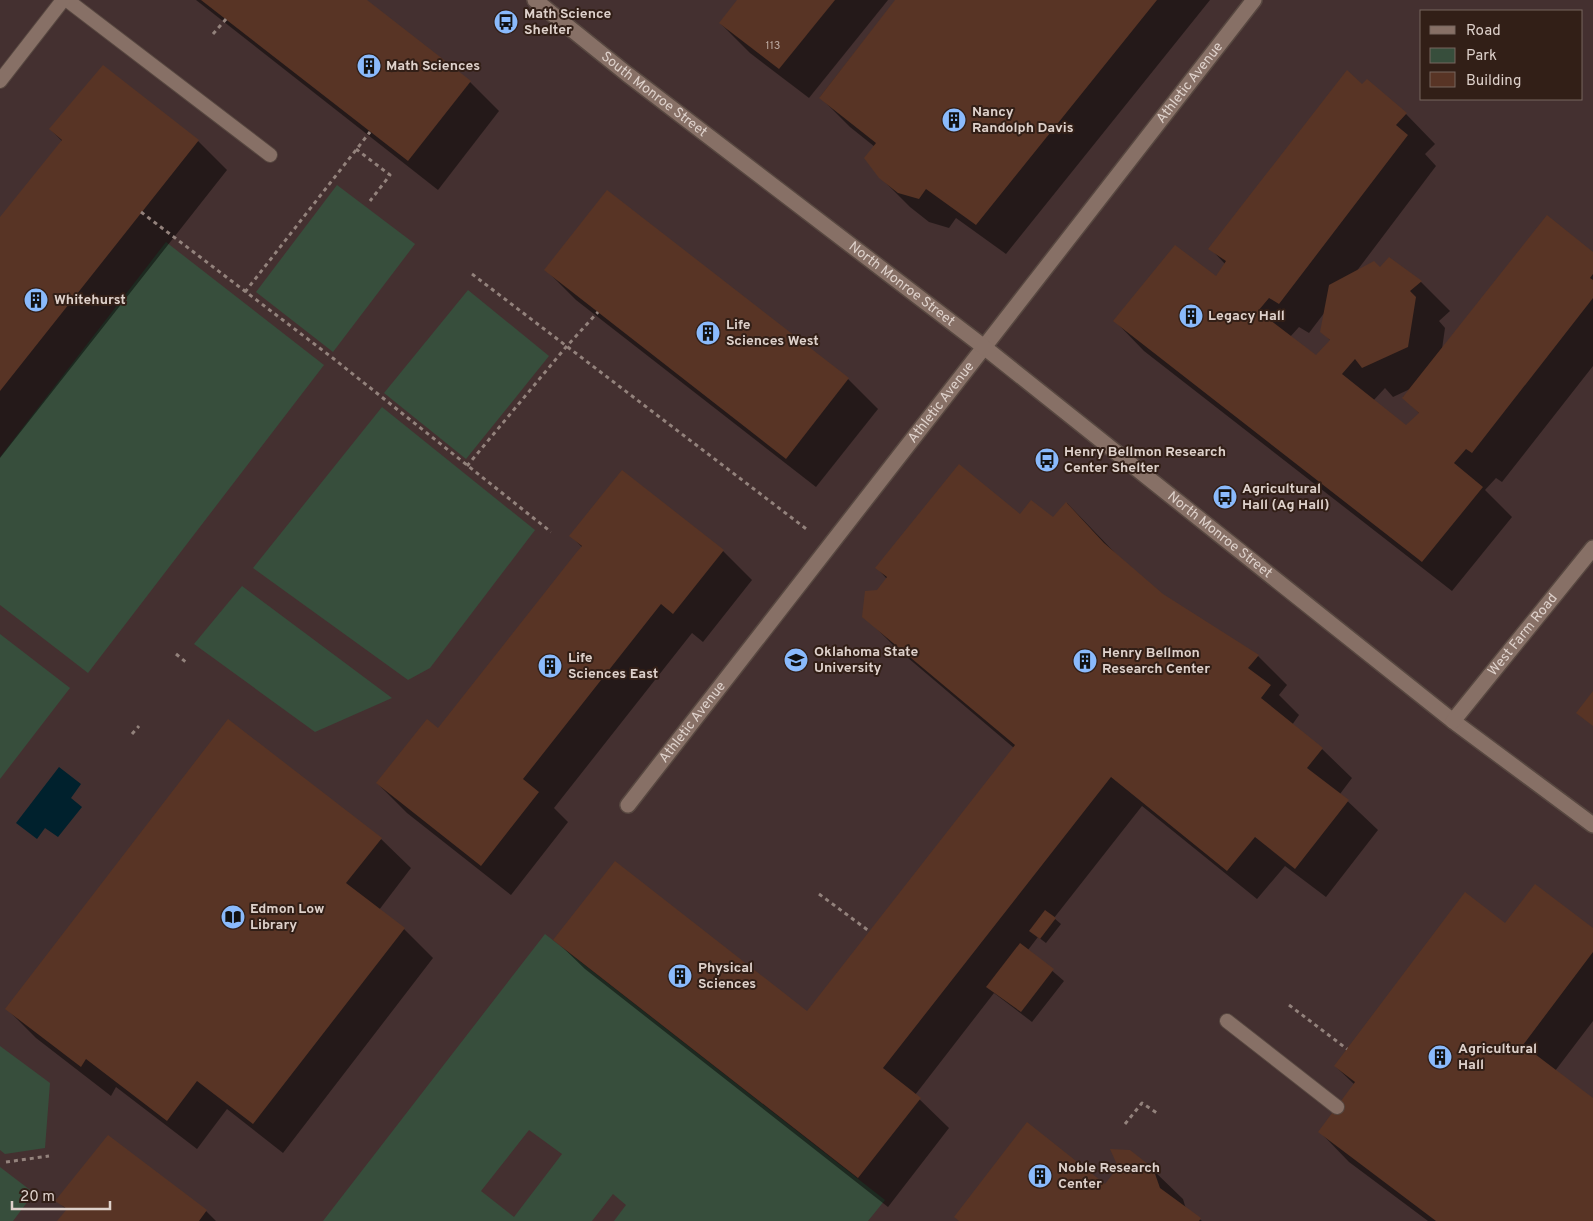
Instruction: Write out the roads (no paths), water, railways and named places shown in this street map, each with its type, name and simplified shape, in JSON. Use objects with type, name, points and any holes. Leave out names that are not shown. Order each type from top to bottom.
[{"type":"street","name":"South Monroe Street","points":[[535,0],[776,188]]},
{"type":"street","name":"Athletic Avenue","points":[[628,805],[1254,0]]},
{"type":"street","name":"North Monroe Street","points":[[776,188],[984,347],[1453,721],[1593,825]]},
{"type":"street","name":"West Farm Road","points":[[1453,721],[1593,548]]},
{"type":"lane","points":[[0,81],[63,0]]},
{"type":"lane","points":[[67,0],[270,155]]},
{"type":"lane","points":[[1227,1021],[1337,1107]]},
{"type":"water","points":[[59,767],[81,784],[71,798],[82,807],[58,837],[45,828],[37,839],[16,823]]},
{"type":"place","name":"Math Science Shelter","points":[[506,22]]},
{"type":"place","name":"Math Sciences","points":[[369,66]]},
{"type":"place","name":"Nancy Randolph Davis","points":[[954,120]]},
{"type":"place","name":"Whitehurst","points":[[36,300]]},
{"type":"place","name":"Legacy Hall","points":[[1191,316]]},
{"type":"place","name":"Life Sciences West","points":[[708,333]]},
{"type":"place","name":"Henry Bellmon Research Center Shelter","points":[[1047,460]]},
{"type":"place","name":"Agricultural Hall (Ag Hall)","points":[[1225,497]]},
{"type":"place","name":"Oklahoma State University","points":[[796,660]]},
{"type":"place","name":"Henry Bellmon Research Center","points":[[1085,661]]},
{"type":"place","name":"Life Sciences East","points":[[550,666]]},
{"type":"place","name":"Edmon Low Library","points":[[233,917]]},
{"type":"place","name":"Physical Sciences","points":[[680,976]]},
{"type":"place","name":"Agricultural Hall","points":[[1440,1057]]},
{"type":"place","name":"Noble Research Center","points":[[1040,1176]]}]
